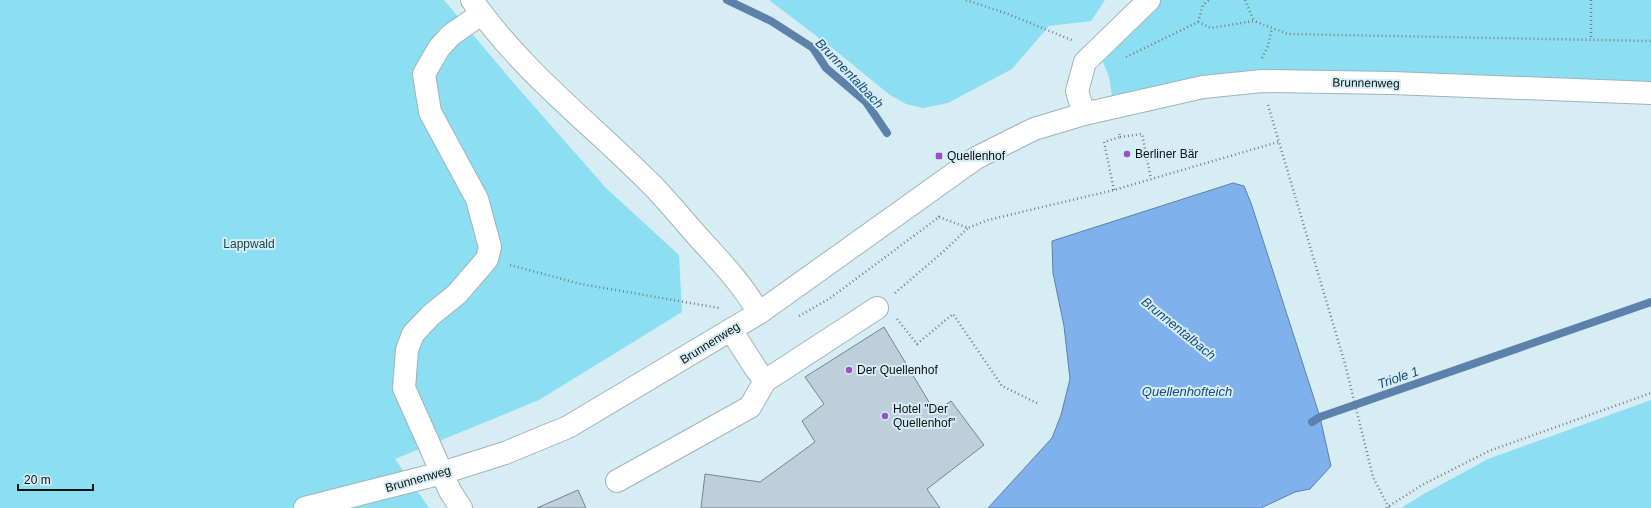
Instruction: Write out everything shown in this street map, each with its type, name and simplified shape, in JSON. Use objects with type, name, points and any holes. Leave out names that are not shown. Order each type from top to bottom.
[{"type":"main road","points":[[1084,114],[1077,91],[1078,81],[1085,62],[1149,0]]},
{"type":"main road","points":[[461,508],[450,491],[404,388],[407,350],[413,334],[431,315],[457,294],[487,258],[490,247],[477,199],[430,112],[424,74],[438,48],[476,7],[565,104],[654,187],[747,291],[759,313]]},
{"type":"main road","name":"Brunnenweg","points":[[305,508],[442,473],[505,453],[568,427],[759,313],[976,158],[1034,129],[1084,114],[1203,87],[1262,81],[1392,83],[1651,93]]},
{"type":"main road","points":[[617,481],[750,407],[766,380],[881,305]]},
{"type":"main road","points":[[731,330],[756,369],[766,380]]},
{"type":"path","points":[[966,0],[1008,14],[1098,50]]},
{"type":"path","points":[[1198,22],[1202,5],[1209,0]]},
{"type":"path","points":[[1245,0],[1254,21]]},
{"type":"path","points":[[1591,0],[1591,40]]},
{"type":"path","points":[[1198,22],[1211,28],[1254,21],[1288,34],[1651,41]]},
{"type":"path","points":[[1120,60],[1198,22]]},
{"type":"path","points":[[1268,102],[1278,142],[1351,391],[1373,477],[1387,508],[1422,485],[1489,451],[1651,393]]},
{"type":"path","points":[[1114,107],[1120,138]]},
{"type":"path","points":[[1114,190],[1104,142],[1142,134],[1151,179]]},
{"type":"path","points":[[1039,404],[1002,386],[953,314],[917,344],[881,305],[944,251],[968,228],[988,220],[1114,190],[1278,142]]},
{"type":"path","points":[[796,318],[828,299],[939,217],[968,228]]},
{"type":"path","points":[[487,258],[581,284],[720,308]]},
{"type":"green space","name":"Lappwald","points":[[0,0],[444,0],[511,80],[606,188],[679,255],[682,312],[539,400],[395,459],[429,508],[0,508]]},
{"type":"green space","points":[[769,0],[1105,0],[1091,21],[1049,26],[1012,69],[948,103],[923,108],[906,104],[890,95],[831,47]]},
{"type":"green space","points":[[1149,0],[1651,0],[1651,93],[1262,81],[1114,107],[1109,77],[1098,50]]},
{"type":"green space","points":[[1651,400],[1651,508],[1401,508],[1488,459]]},
{"type":"water","name":"Quellenhofteich","points":[[1233,183],[1244,186],[1251,203],[1320,417],[1331,466],[1310,489],[1295,492],[1261,508],[988,508],[1052,438],[1061,415],[1070,379],[1064,326],[1053,273],[1052,241]]},
{"type":"building","name":"Hotel \"Der Quellenhof\"","points":[[884,327],[935,412],[951,401],[984,445],[927,489],[940,508],[701,508],[705,474],[760,482],[815,442],[802,421],[824,404],[805,377]]},
{"type":"building","points":[[578,490],[586,508],[537,508]]},
{"type":"waterway","name":"Brunnentalbach","points":[[727,0],[771,21],[813,48],[826,68],[866,102],[887,133]]},
{"type":"waterway","name":"Triole 1","points":[[1312,422],[1320,417],[1651,302]]},
{"type":"place","name":"Berliner Bär","points":[[1127,154]]},
{"type":"place","name":"Quellenhof","points":[[939,156]]},
{"type":"place","name":"Der Quellenhof","points":[[849,370]]},
{"type":"place","name":"Hotel \"Der Quellenhof\"","points":[[885,416]]}]
